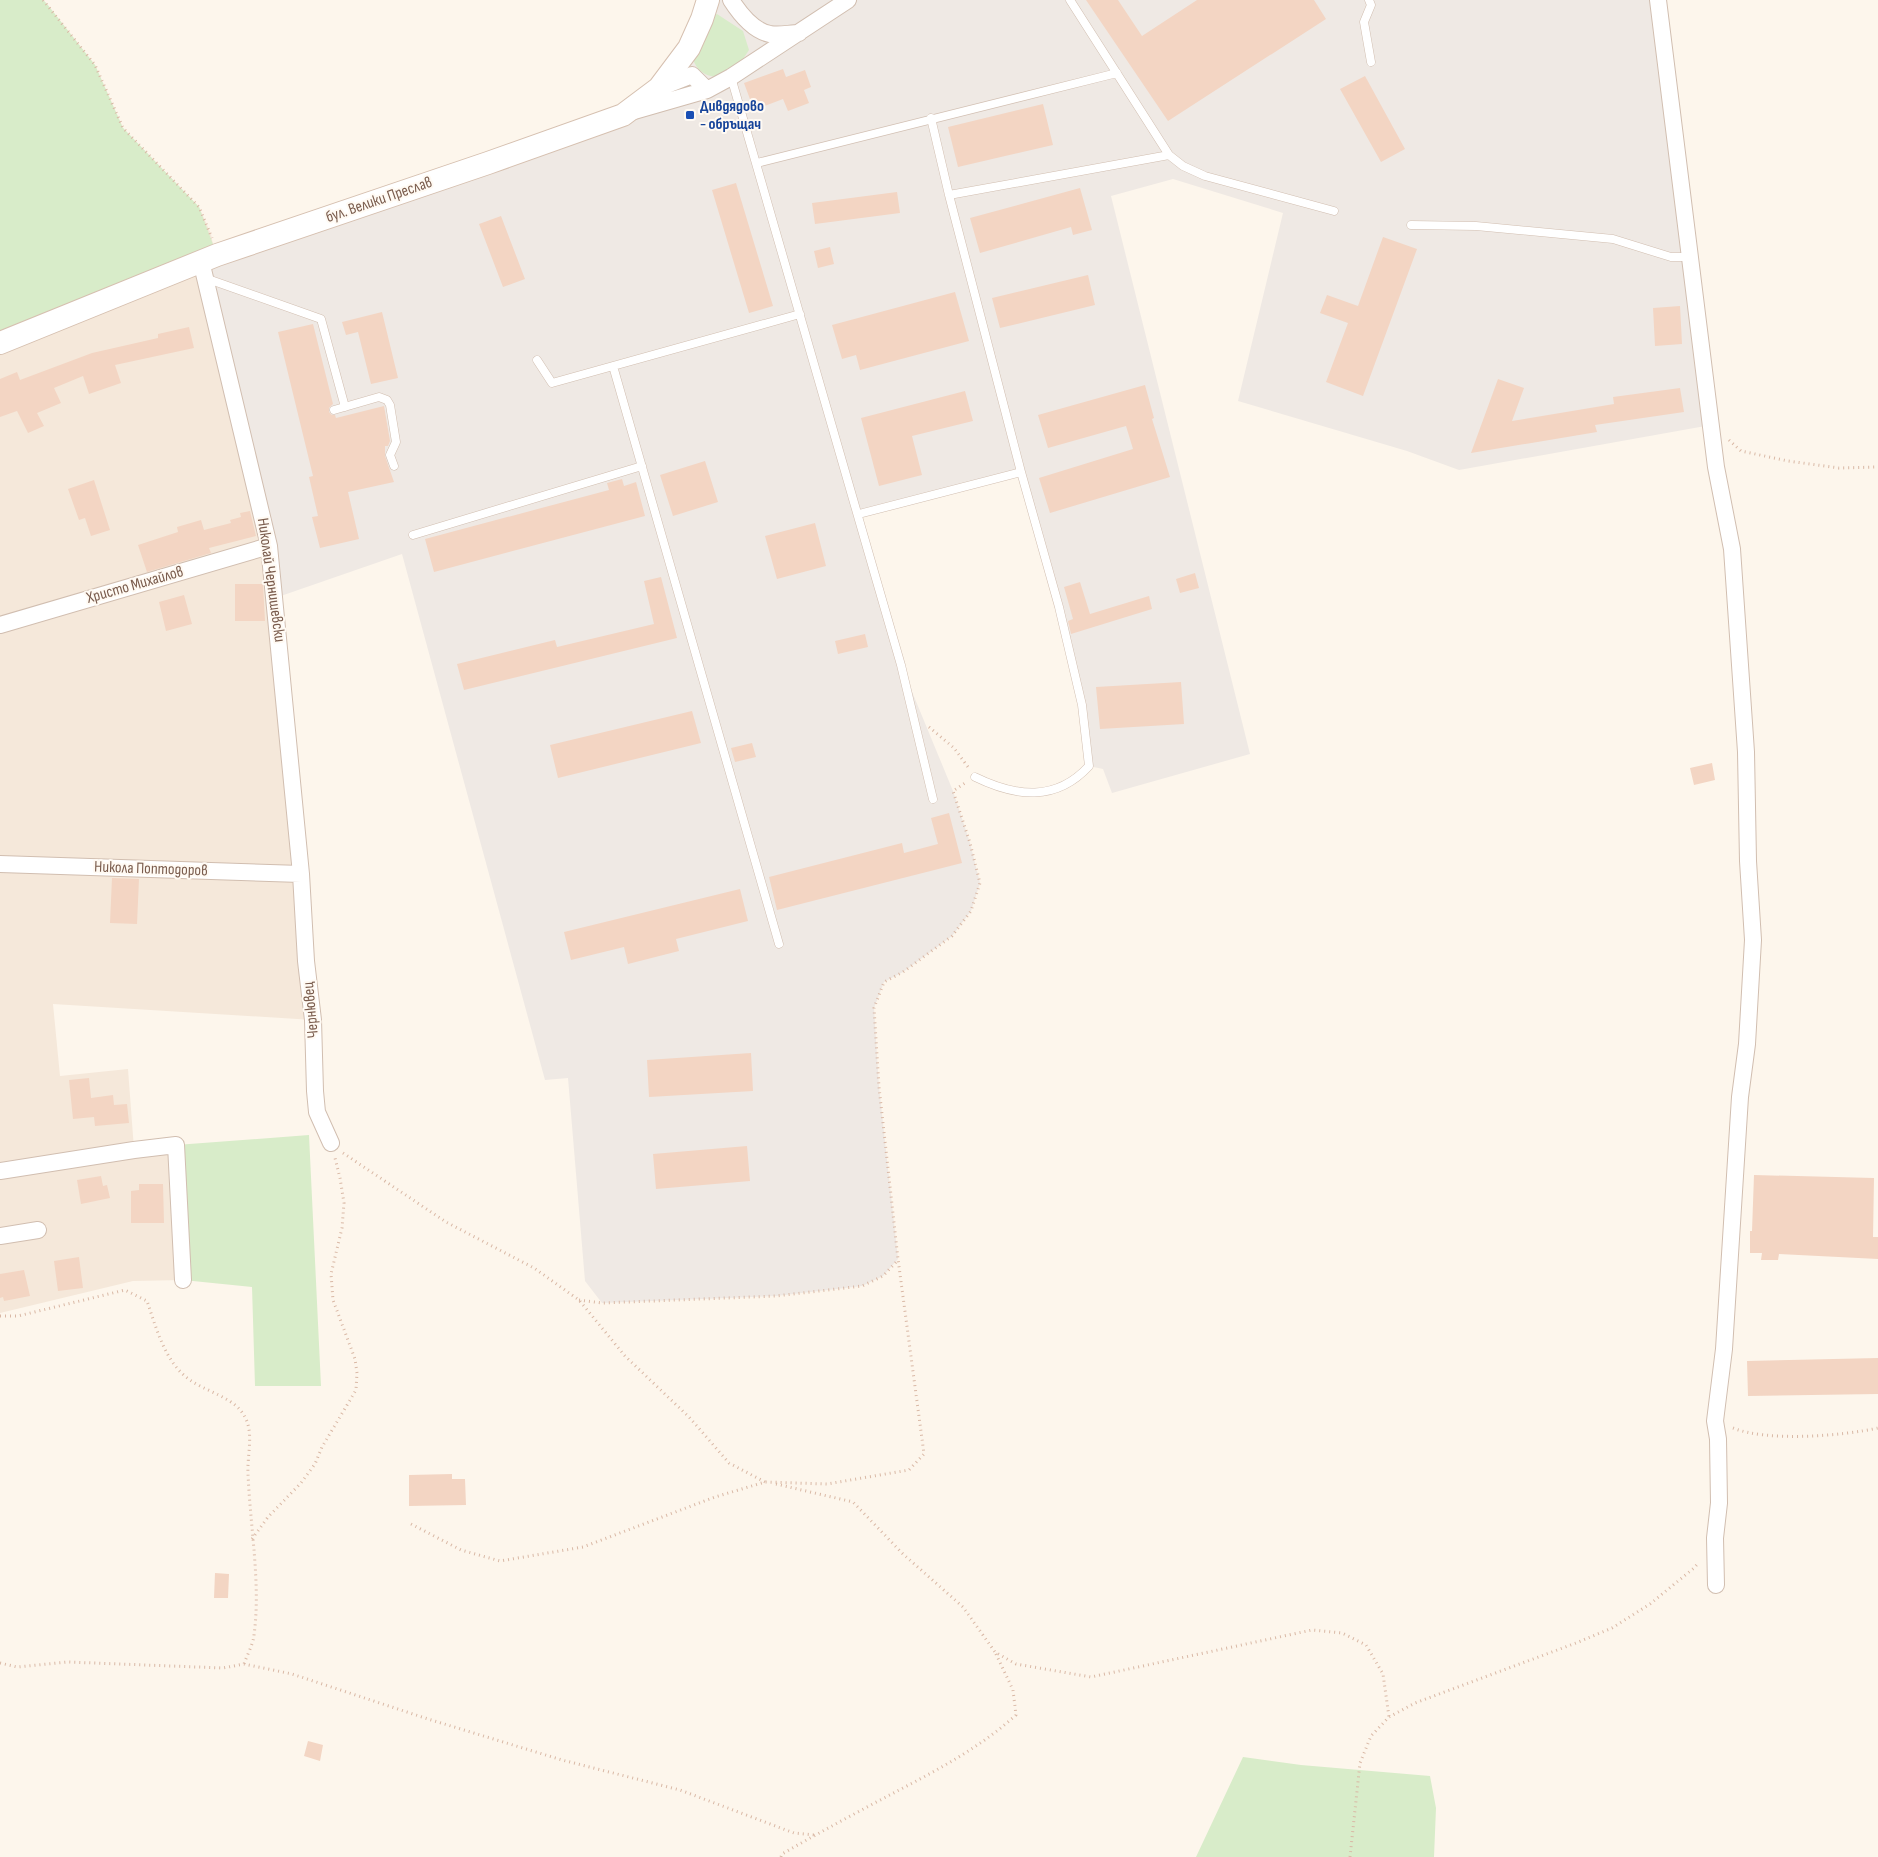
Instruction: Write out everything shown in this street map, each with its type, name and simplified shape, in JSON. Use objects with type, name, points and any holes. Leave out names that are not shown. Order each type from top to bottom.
[{"type":"main road","name":"бул. Велики Преслав","points":[[0,344],[208,265],[622,115],[660,88],[689,48],[708,0]]},
{"type":"street","points":[[731,0],[738,12],[756,28],[770,34],[799,33]]},
{"type":"street","points":[[622,115],[707,90],[731,77],[848,0]]},
{"type":"street","points":[[1658,0],[1716,466],[1732,549],[1746,752],[1748,861],[1754,940],[1747,1044],[1740,1097],[1724,1349],[1715,1421],[1718,1439],[1719,1503],[1715,1538],[1716,1585]]},
{"type":"street","points":[[660,88],[692,75],[707,90]]},
{"type":"street","name":"Николай Чернишевски","points":[[208,265],[269,546],[302,874]]},
{"type":"street","name":"Христо Михайлов","points":[[0,625],[269,546]]},
{"type":"street","name":"Никола Поптодоров","points":[[0,864],[302,874]]},
{"type":"street","name":"Чернювец","points":[[302,874],[306,961],[313,1020],[317,1112],[331,1143]]},
{"type":"street","points":[[0,1172],[176,1145],[183,1280]]},
{"type":"street","points":[[0,1236],[38,1230]]},
{"type":"lane","points":[[1070,0],[1169,155],[1183,166],[1205,176],[1334,211]]},
{"type":"lane","points":[[1369,0],[1372,5],[1364,22],[1371,62]]},
{"type":"lane","points":[[757,163],[1117,73]]},
{"type":"lane","points":[[731,77],[901,665],[933,799]]},
{"type":"lane","points":[[932,118],[949,196],[1065,634],[1082,705],[1089,766],[1079,777],[1064,785],[1043,792],[1013,792],[996,787],[975,776]]},
{"type":"lane","points":[[949,196],[1169,155]]},
{"type":"lane","points":[[1411,225],[1476,226],[1613,239],[1671,257],[1690,257]]},
{"type":"lane","points":[[208,265],[321,319],[345,407]]},
{"type":"lane","points":[[537,360],[552,383],[800,314]]},
{"type":"lane","points":[[613,366],[779,944]]},
{"type":"lane","points":[[334,410],[379,397],[387,400],[390,406],[396,442],[390,455],[394,466]]},
{"type":"lane","points":[[413,535],[642,466]]},
{"type":"lane","points":[[858,514],[1022,472]]},
{"type":"path","points":[[43,0],[95,65],[123,128],[199,207],[208,265]]},
{"type":"path","points":[[1711,425],[1741,451],[1788,461],[1839,468],[1878,467]]},
{"type":"path","points":[[411,1524],[461,1550],[500,1561],[583,1546],[715,1497],[765,1482],[828,1484],[909,1470],[924,1454],[898,1259],[879,1087],[874,1008],[884,982],[910,967],[952,936],[971,911],[980,883],[953,791],[975,776],[954,748],[923,721]]},
{"type":"path","points":[[331,1143],[351,1160],[446,1222],[534,1268],[579,1300],[625,1356],[689,1417],[729,1464],[765,1482],[853,1502],[903,1554],[963,1607],[995,1652],[1013,1690],[1016,1715],[1001,1729],[949,1763],[815,1835],[782,1854],[782,1857]]},
{"type":"path","points":[[252,1538],[268,1517],[301,1484],[315,1464],[322,1447],[356,1390],[357,1373],[355,1359],[333,1300],[331,1274],[342,1228],[344,1203],[331,1143]]},
{"type":"path","points":[[579,1300],[602,1303],[776,1296],[862,1286],[883,1276],[898,1259]]},
{"type":"path","points":[[0,1316],[18,1316],[125,1290],[147,1300],[167,1354],[185,1376],[203,1389],[232,1402],[245,1416],[250,1431],[248,1462],[257,1595],[254,1638],[244,1664]]},
{"type":"path","points":[[1715,1421],[1737,1430],[1758,1435],[1844,1434],[1878,1428]]},
{"type":"path","points":[[1350,1857],[1360,1763],[1371,1736],[1389,1717],[1414,1703],[1612,1628],[1650,1604],[1694,1568],[1715,1538]]},
{"type":"path","points":[[995,1652],[1016,1664],[1091,1677],[1312,1630],[1342,1633],[1366,1645],[1383,1674],[1389,1717]]},
{"type":"path","points":[[0,1663],[17,1667],[76,1662],[223,1668],[244,1664],[292,1674],[428,1719],[562,1760],[680,1790],[794,1833],[815,1835]]},
{"type":"shaded area","points":[[0,0],[43,0],[47,4],[95,65],[123,128],[199,207],[211,234],[269,546],[313,1020],[53,1004],[60,1076],[128,1069],[134,1149],[176,1145],[183,1280],[133,1281],[0,1313]]},
{"type":"shaded area","points":[[708,0],[1658,0],[1711,425],[1459,470],[1407,451],[1238,401],[1283,213],[1173,179],[1111,196],[1250,754],[1112,793],[1103,769],[1089,766],[1082,705],[1021,472],[859,514],[901,665],[953,791],[970,843],[980,883],[971,911],[952,936],[903,972],[884,982],[874,1008],[879,1087],[898,1259],[883,1276],[862,1286],[776,1296],[602,1303],[585,1281],[568,1078],[545,1080],[402,554],[275,598],[205,278],[217,255],[488,163],[659,88]]},
{"type":"green space","points":[[0,0],[43,0],[47,4],[95,65],[123,128],[199,207],[217,255],[0,343]]},
{"type":"green space","points":[[717,14],[743,31],[749,50],[731,77],[714,77],[703,73],[695,64],[689,49],[702,19]]},
{"type":"green space","points":[[309,1135],[321,1386],[255,1386],[252,1287],[183,1280],[176,1145]]},
{"type":"green space","points":[[1243,1757],[1301,1765],[1430,1776],[1436,1808],[1434,1857],[1196,1857]]},
{"type":"building","points":[[1086,0],[1118,0],[1142,36],[1197,0],[1314,0],[1326,19],[1168,121]]},
{"type":"building","points":[[783,69],[786,77],[805,70],[811,87],[804,90],[809,103],[788,111],[783,99],[754,110],[744,83]]},
{"type":"building","points":[[1365,76],[1405,149],[1381,162],[1340,89]]},
{"type":"building","points":[[1043,104],[1053,145],[958,167],[948,127]]},
{"type":"building","points":[[736,183],[773,306],[749,313],[712,190]]},
{"type":"building","points":[[1080,188],[1092,230],[1073,235],[1071,227],[980,253],[970,218]]},
{"type":"building","points":[[897,192],[900,213],[815,224],[812,203]]},
{"type":"building","points":[[501,216],[525,279],[503,287],[479,224]]},
{"type":"building","points":[[1383,237],[1417,249],[1363,396],[1326,382],[1348,323],[1320,313],[1327,295],[1358,306]]},
{"type":"building","points":[[830,247],[834,264],[818,268],[814,251]]},
{"type":"building","points":[[1088,275],[1095,305],[1000,328],[992,298]]},
{"type":"building","points":[[955,292],[969,341],[860,370],[856,355],[842,359],[832,325]]},
{"type":"building","points":[[1680,306],[1682,344],[1655,346],[1653,308]]},
{"type":"building","points":[[382,312],[398,378],[371,384],[358,332],[346,335],[342,322]]},
{"type":"building","points":[[313,324],[333,404],[329,408],[329,412],[335,415],[336,418],[384,406],[390,441],[388,446],[385,446],[385,456],[394,482],[348,492],[359,539],[320,548],[312,517],[318,516],[309,477],[313,476],[278,332]]},
{"type":"building","points":[[189,327],[194,348],[115,365],[121,383],[89,394],[83,376],[54,388],[61,403],[37,413],[44,426],[28,433],[17,411],[0,417],[0,379],[17,372],[20,380],[92,353],[158,338],[158,334]]},
{"type":"building","points":[[1498,379],[1524,388],[1512,421],[1614,404],[1613,397],[1680,388],[1684,412],[1595,425],[1597,432],[1471,453]]},
{"type":"building","points":[[1145,385],[1154,418],[1152,419],[1170,477],[1050,513],[1039,478],[1133,449],[1126,426],[1048,448],[1038,415]]},
{"type":"building","points":[[965,391],[973,421],[912,436],[922,475],[879,486],[861,418]]},
{"type":"building","points":[[705,461],[718,502],[673,516],[660,475]]},
{"type":"building","points":[[622,479],[624,486],[636,482],[645,516],[434,572],[425,539],[609,490],[607,483]]},
{"type":"building","points":[[94,480],[110,530],[91,536],[85,518],[79,520],[68,489]]},
{"type":"building","points":[[250,511],[256,536],[209,548],[211,553],[147,572],[138,545],[178,532],[177,527],[201,520],[204,530],[231,523],[230,520],[241,517],[240,513]]},
{"type":"building","points":[[815,523],[826,566],[777,579],[765,536]]},
{"type":"building","points":[[1195,573],[1199,588],[1180,593],[1176,579]]},
{"type":"building","points":[[661,577],[677,638],[464,690],[457,664],[555,640],[557,647],[654,624],[644,581]]},
{"type":"building","points":[[1080,582],[1090,614],[1149,596],[1152,609],[1071,634],[1068,621],[1073,619],[1064,587]]},
{"type":"building","points":[[235,584],[263,584],[265,621],[235,621]]},
{"type":"building","points":[[184,595],[192,624],[166,631],[159,602]]},
{"type":"building","points":[[865,634],[868,647],[838,654],[835,641]]},
{"type":"building","points":[[1181,682],[1184,724],[1100,729],[1096,687]]},
{"type":"building","points":[[692,711],[701,743],[558,778],[550,745]]},
{"type":"building","points":[[752,743],[756,757],[735,762],[731,748]]},
{"type":"building","points":[[1712,763],[1715,780],[1694,785],[1690,768]]},
{"type":"building","points":[[949,813],[962,863],[777,910],[769,877],[902,843],[904,853],[938,844],[931,818]]},
{"type":"building","points":[[112,878],[139,879],[137,924],[110,923]]},
{"type":"building","points":[[740,889],[748,921],[676,939],[679,951],[628,964],[624,947],[571,960],[564,932]]},
{"type":"building","points":[[751,1053],[753,1091],[649,1097],[647,1060]]},
{"type":"building","points":[[89,1078],[91,1098],[113,1095],[114,1105],[127,1104],[129,1123],[95,1126],[94,1117],[73,1119],[69,1080]]},
{"type":"building","points":[[747,1146],[750,1181],[656,1189],[653,1154]]},
{"type":"building","points":[[1754,1175],[1874,1178],[1873,1237],[1878,1237],[1878,1259],[1779,1254],[1778,1260],[1761,1260],[1762,1253],[1750,1253]]},
{"type":"building","points":[[101,1176],[103,1186],[107,1185],[110,1198],[81,1204],[77,1180]]},
{"type":"building","points":[[139,1184],[163,1184],[164,1223],[131,1223],[131,1191],[139,1190]]},
{"type":"building","points":[[79,1257],[83,1288],[58,1291],[54,1261]]},
{"type":"building","points":[[24,1270],[30,1296],[4,1301],[3,1297],[0,1298],[0,1274]]},
{"type":"building","points":[[1878,1358],[1878,1394],[1748,1396],[1747,1361]]},
{"type":"building","points":[[452,1474],[452,1479],[465,1479],[466,1505],[409,1506],[409,1475]]},
{"type":"building","points":[[215,1573],[229,1574],[228,1598],[214,1598]]},
{"type":"building","points":[[308,1741],[323,1745],[320,1761],[304,1756]]},
{"type":"place","name":"Дивдядово - обръщач","points":[[690,115]]}]
